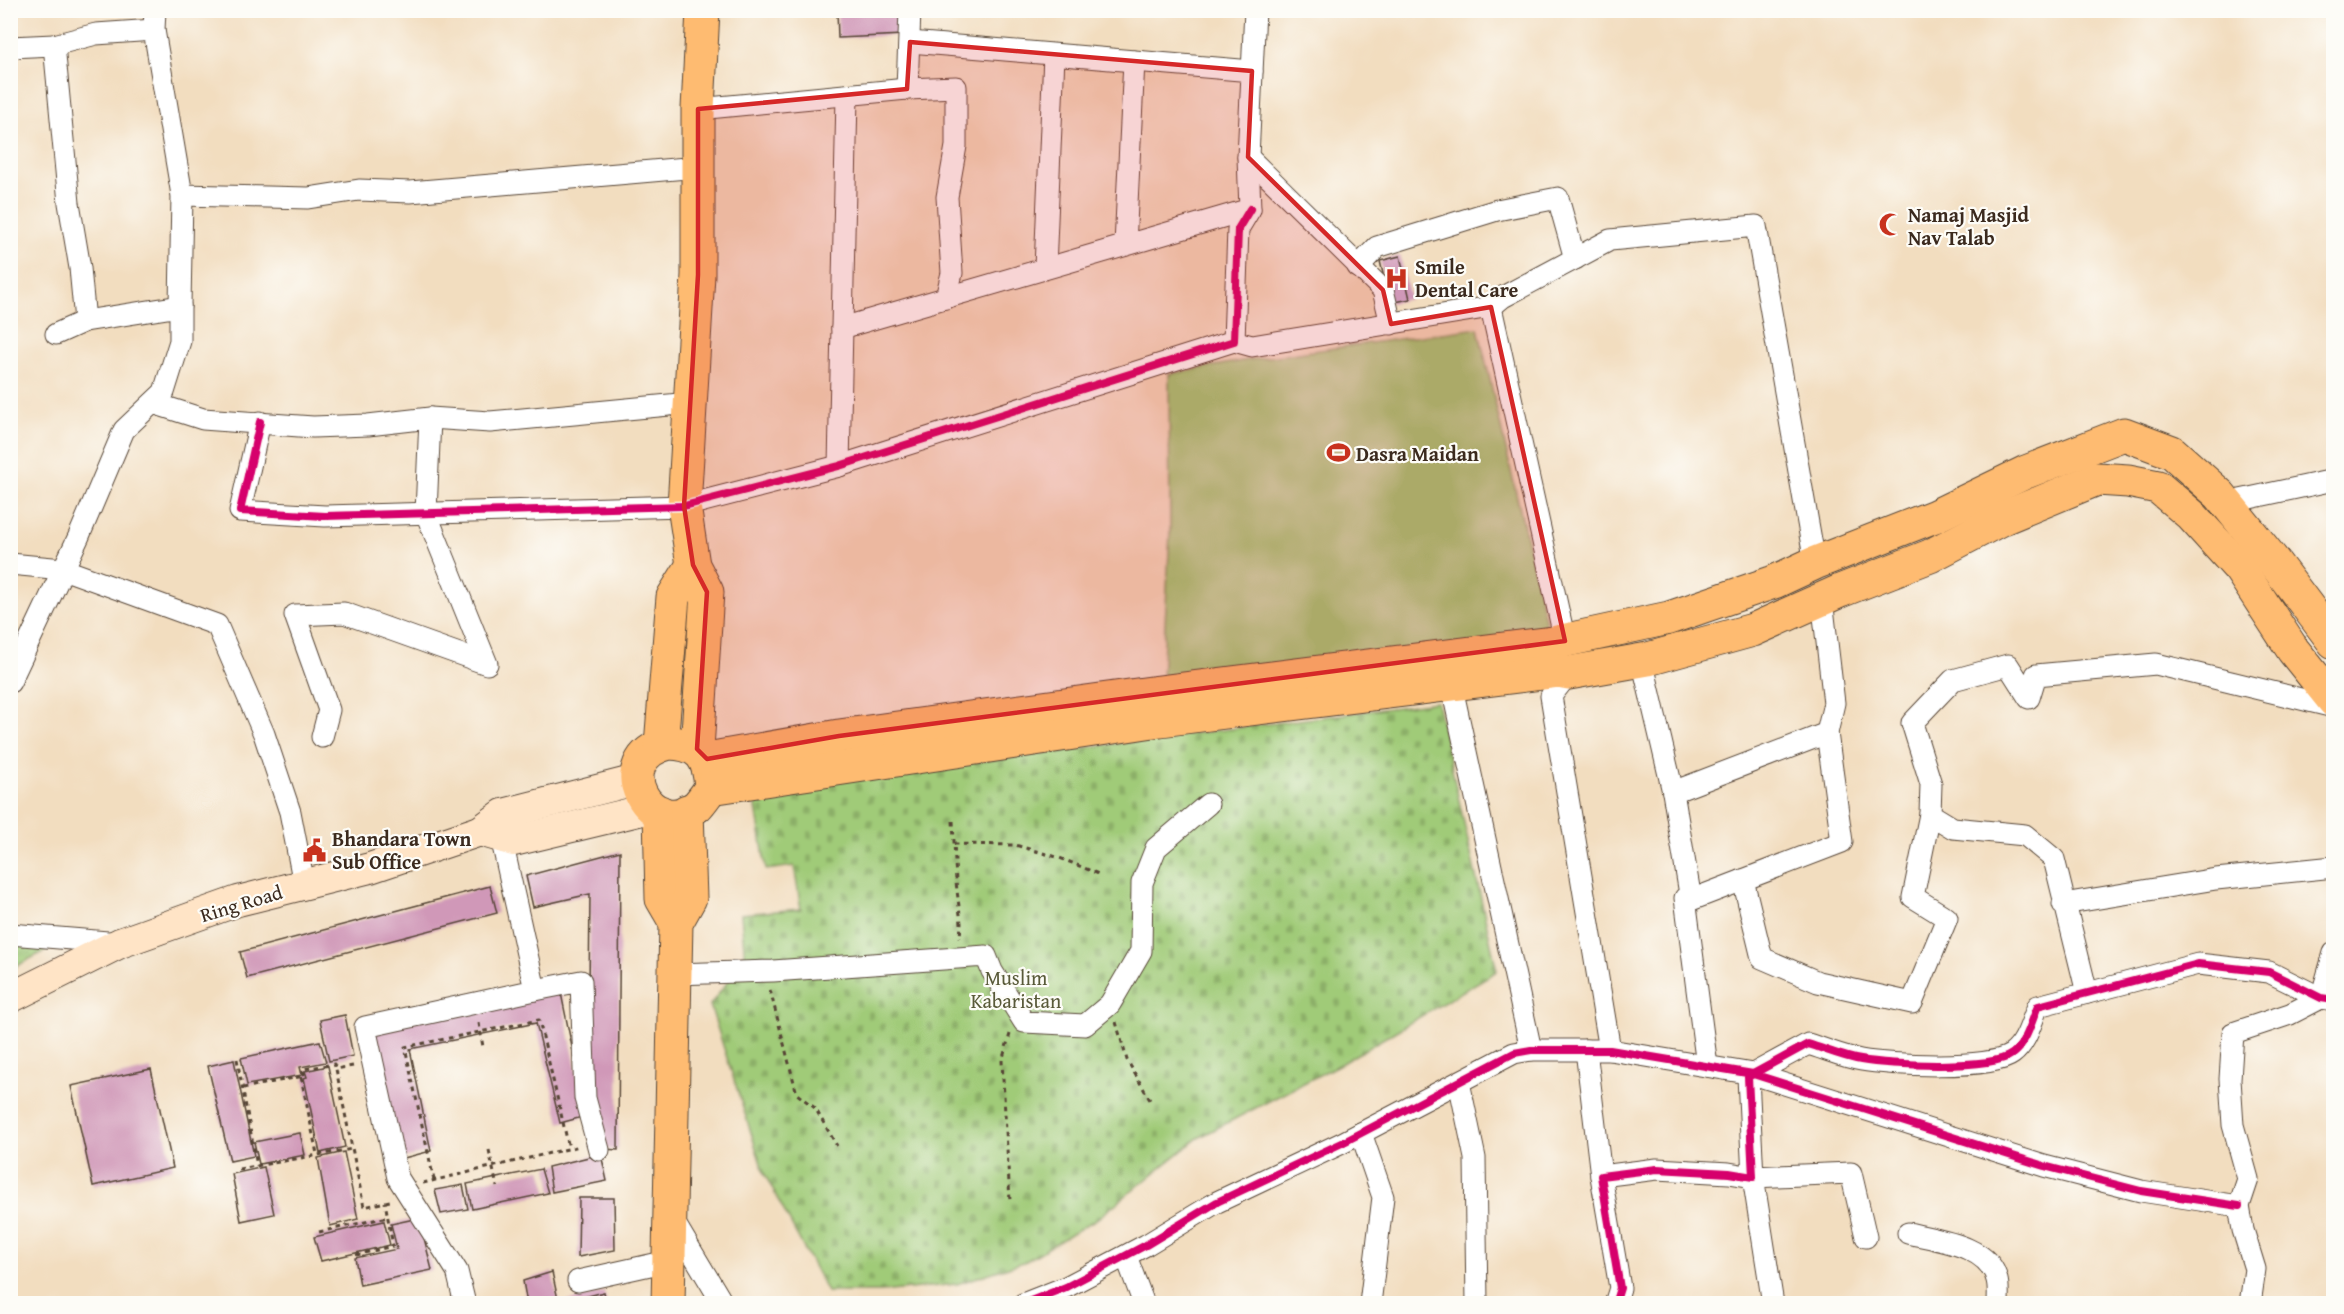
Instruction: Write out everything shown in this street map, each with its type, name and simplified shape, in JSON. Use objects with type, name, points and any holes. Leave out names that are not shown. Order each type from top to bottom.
[{"type":"main road","points":[[659,803],[696,806],[705,765],[707,592],[693,565],[684,506],[698,275],[698,109],[703,10]]},
{"type":"main road","points":[[1088,716],[1565,641],[1669,618],[1774,582],[1815,563],[1935,516],[2005,482],[2124,434],[2172,452],[2226,503],[2334,642]]},
{"type":"main road","points":[[705,765],[839,736],[1088,716],[1558,671],[1569,673],[1642,660],[1753,630],[1822,599],[1930,556],[2012,515],[2097,479],[2128,480],[2158,487],[2191,515],[2240,569],[2293,650],[2334,701]]},
{"type":"main road","points":[[2005,482],[2012,515]]},
{"type":"main road","points":[[2202,528],[2226,503]]},
{"type":"main road","points":[[1815,563],[1822,599]]},
{"type":"main road","points":[[661,745],[673,597],[693,565]]},
{"type":"main road","points":[[1565,641],[1569,673]]},
{"type":"main road","points":[[668,1304],[668,1213],[676,923],[662,899],[659,803],[642,762],[661,745],[680,743],[705,765]]},
{"type":"street","points":[[907,89],[910,10]]},
{"type":"street","points":[[1234,340],[1238,229],[1250,209],[1248,157],[1255,10]]},
{"type":"street","points":[[10,47],[54,45],[155,20],[182,195],[180,341],[164,392],[124,430],[10,682]]},
{"type":"street","points":[[910,42],[1252,71]]},
{"type":"street","points":[[54,45],[69,203],[86,321]]},
{"type":"street","points":[[1045,268],[1054,55]]},
{"type":"street","points":[[1125,245],[1134,61]]},
{"type":"street","points":[[698,109],[907,89],[956,87],[956,146],[947,197],[952,273],[946,298]]},
{"type":"street","points":[[839,466],[847,96]]},
{"type":"street","points":[[1248,157],[1383,290],[1391,324]]},
{"type":"street","points":[[182,195],[308,198],[360,190],[410,192],[698,167]]},
{"type":"street","points":[[1358,267],[1377,247],[1497,210],[1558,198],[1575,259]]},
{"type":"street","points":[[842,328],[1250,209]]},
{"type":"street","points":[[260,423],[240,511],[326,516],[684,506],[839,466],[1234,340],[1252,346],[1491,307],[1503,297],[1610,240],[1756,226],[1815,563]]},
{"type":"street","points":[[56,334],[86,321],[180,306]]},
{"type":"street","points":[[1491,307],[1565,641]]},
{"type":"street","points":[[153,403],[203,419],[313,427],[369,425],[430,418],[490,422],[690,403]]},
{"type":"street","points":[[322,737],[329,710],[295,615],[344,613],[487,664],[426,513],[430,418]]},
{"type":"street","points":[[2226,503],[2334,480]]},
{"type":"street","points":[[10,564],[63,569],[217,625],[267,745],[290,812],[304,884]]},
{"type":"street","points":[[1707,1066],[1685,898],[1691,900],[1842,842],[1827,733],[1834,703],[1822,599]]},
{"type":"street","points":[[1642,660],[1673,792],[1691,900]]},
{"type":"street","points":[[1743,880],[1762,958],[1818,982],[1912,1003],[1947,918],[1913,897],[1930,814],[1931,784],[1912,723],[1953,680],[2008,665],[2029,698],[2036,675],[2156,664],[2334,707]]},
{"type":"street","points":[[1569,673],[1551,696],[1610,1050]]},
{"type":"street","points":[[1450,683],[1531,1050]]},
{"type":"street","points":[[1673,792],[1827,733]]},
{"type":"street","name":"Ring Road","points":[[10,998],[120,943],[238,901],[370,868],[490,834],[514,841],[659,803]]},
{"type":"street","points":[[674,974],[766,971],[986,956],[992,971],[1024,1022],[1085,1025],[1110,1004],[1141,951],[1142,883],[1156,848],[1208,804]]},
{"type":"street","points":[[1930,814],[1953,828],[2025,836],[2054,859],[2063,904],[2087,993]]},
{"type":"street","points":[[490,834],[535,990]]},
{"type":"street","points":[[2063,904],[2216,879],[2334,867]]},
{"type":"street","points":[[10,934],[120,943]]},
{"type":"street","points":[[2327,999],[2334,953]]},
{"type":"street","points":[[1773,1304],[1753,1177],[1748,1077],[1753,1074],[1808,1044],[1858,1060],[1904,1065],[1987,1063],[2011,1055],[2024,1041],[2038,1006],[2198,964],[2269,972],[2327,999]]},
{"type":"street","points":[[465,1304],[457,1271],[398,1178],[365,1027],[581,981],[585,1098],[597,1146]]},
{"type":"street","points":[[2250,1304],[2255,1269],[2239,1206],[2248,1179],[2233,1125],[2230,1078],[2233,1033],[2327,999]]},
{"type":"street","points":[[1037,1301],[1126,1256],[1217,1202],[1361,1133],[1514,1053],[1531,1050],[1610,1050],[1753,1074],[2044,1166],[2141,1191],[2239,1206]]},
{"type":"street","points":[[1586,1050],[1601,1176],[1620,1288],[1615,1304]]},
{"type":"street","points":[[1459,1082],[1475,1158],[1477,1304]]},
{"type":"street","points":[[1361,1133],[1383,1197],[1370,1304]]},
{"type":"street","points":[[1601,1176],[1657,1169],[1729,1173],[1753,1177],[1851,1173],[1866,1237]]},
{"type":"street","points":[[668,1213],[723,1304]]},
{"type":"street","points":[[1908,1233],[1967,1247],[1989,1264],[1997,1279],[1998,1304]]},
{"type":"street","points":[[1126,1256],[1143,1304]]},
{"type":"street","points":[[579,1281],[668,1260]]},
{"type":"path","points":[[953,821],[961,923],[958,958]]},
{"type":"path","points":[[954,844],[1015,845],[1060,858],[1101,875]]},
{"type":"path","points":[[766,971],[775,1017],[797,1094],[815,1108],[837,1146]]},
{"type":"path","points":[[475,1003],[483,1047]]},
{"type":"path","points":[[1110,1004],[1127,1060],[1150,1100]]},
{"type":"path","points":[[1010,1201],[1002,1061],[1016,1009]]},
{"type":"path","points":[[434,1180],[405,1047],[539,1020],[569,1148]]},
{"type":"path","points":[[237,1059],[257,1166]]},
{"type":"path","points":[[336,1069],[373,1062]]},
{"type":"path","points":[[243,1088],[301,1077],[304,1076],[303,1069],[334,1064],[364,1207],[385,1202],[434,1180],[569,1148],[597,1146]]},
{"type":"path","points":[[301,1077],[317,1155]]},
{"type":"path","points":[[239,1169],[352,1149]]},
{"type":"path","points":[[489,1150],[497,1187]]},
{"type":"path","points":[[356,1255],[393,1246],[385,1202]]},
{"type":"path","points":[[319,1232],[388,1217]]},
{"type":"highlighted area","points":[[910,42],[1252,71],[1248,157],[1383,290],[1391,324],[1491,307],[1565,641],[839,736],[707,759],[697,749],[707,592],[693,565],[684,506],[698,275],[698,109],[907,89]]},
{"type":"green space","name":"Dasra Maidan","points":[[1478,328],[1550,640],[1162,679],[1170,533],[1169,374],[1248,360]]},
{"type":"green space","name":"Muslim Kabaristan","points":[[1437,702],[1497,971],[1342,1063],[1198,1138],[1098,1218],[1026,1261],[957,1284],[881,1292],[827,1292],[764,1173],[710,1005],[745,959],[741,914],[801,909],[794,866],[766,870],[755,800],[798,785]]},
{"type":"green space","points":[[11,945],[54,946],[11,969]]},
{"type":"building","points":[[837,10],[904,10],[904,35],[838,38]]},
{"type":"building","points":[[1400,256],[1410,299],[1390,303],[1380,261]]},
{"type":"building","points":[[620,851],[618,1150],[604,1149],[588,1089],[590,894],[533,907],[526,876]]},
{"type":"building","points":[[490,886],[497,913],[247,978],[240,952]]},
{"type":"building","points":[[560,988],[586,1116],[560,1123],[536,1023],[410,1049],[431,1151],[400,1159],[370,1030]]},
{"type":"building","points":[[345,1015],[353,1056],[329,1061],[320,1020]]},
{"type":"building","points":[[320,1041],[326,1062],[300,1067],[302,1075],[247,1085],[241,1058]]},
{"type":"building","points":[[234,1060],[254,1156],[230,1161],[208,1066]]},
{"type":"building","points":[[328,1066],[345,1147],[320,1153],[304,1078],[307,1077],[305,1071]]},
{"type":"building","points":[[151,1069],[173,1168],[93,1186],[71,1086]]},
{"type":"building","points":[[300,1133],[305,1155],[259,1164],[254,1142]]},
{"type":"building","points":[[344,1152],[358,1219],[330,1226],[318,1158]]},
{"type":"building","points":[[601,1154],[607,1181],[552,1192],[548,1167]]},
{"type":"building","points":[[264,1167],[274,1214],[241,1221],[232,1174]]},
{"type":"building","points":[[541,1169],[548,1193],[472,1209],[467,1184]]},
{"type":"building","points":[[463,1185],[468,1209],[441,1214],[435,1190]]},
{"type":"building","points":[[579,1198],[614,1198],[615,1250],[578,1257]]},
{"type":"building","points":[[419,1218],[432,1270],[360,1285],[355,1258],[397,1249],[391,1224]]},
{"type":"building","points":[[384,1221],[390,1245],[321,1261],[314,1237]]},
{"type":"building","points":[[552,1272],[559,1304],[527,1304],[523,1281]]},
{"type":"building","points":[[604,1292],[607,1304],[561,1304],[561,1303]]},
{"type":"cycle path","points":[[260,422],[240,511],[325,516],[684,506],[839,466],[1234,341],[1238,229],[1250,209]]},
{"type":"cycle path","points":[[2239,1206],[2141,1191],[2044,1166],[1753,1074],[1808,1044],[1854,1059],[1875,1062],[1939,1065],[2001,1059],[2012,1054],[2021,1044],[2038,1006],[2198,964],[2269,972],[2321,998],[2334,1000]]},
{"type":"cycle path","points":[[1023,1304],[1066,1287],[1146,1245],[1217,1202],[1342,1143],[1514,1053],[1531,1050],[1610,1050],[1753,1074],[1748,1077],[1753,1177],[1729,1173],[1657,1169],[1601,1176],[1620,1288],[1615,1304]]},
{"type":"place","name":"Namaj Masjid Nav Talab","points":[[1890,225]]},
{"type":"place","name":"Smile Dental Care","points":[[1397,278]]},
{"type":"place","name":"Dasra Maidan","points":[[1338,453]]},
{"type":"place","name":"Bhandara Town Sub Office","points":[[314,850]]}]
